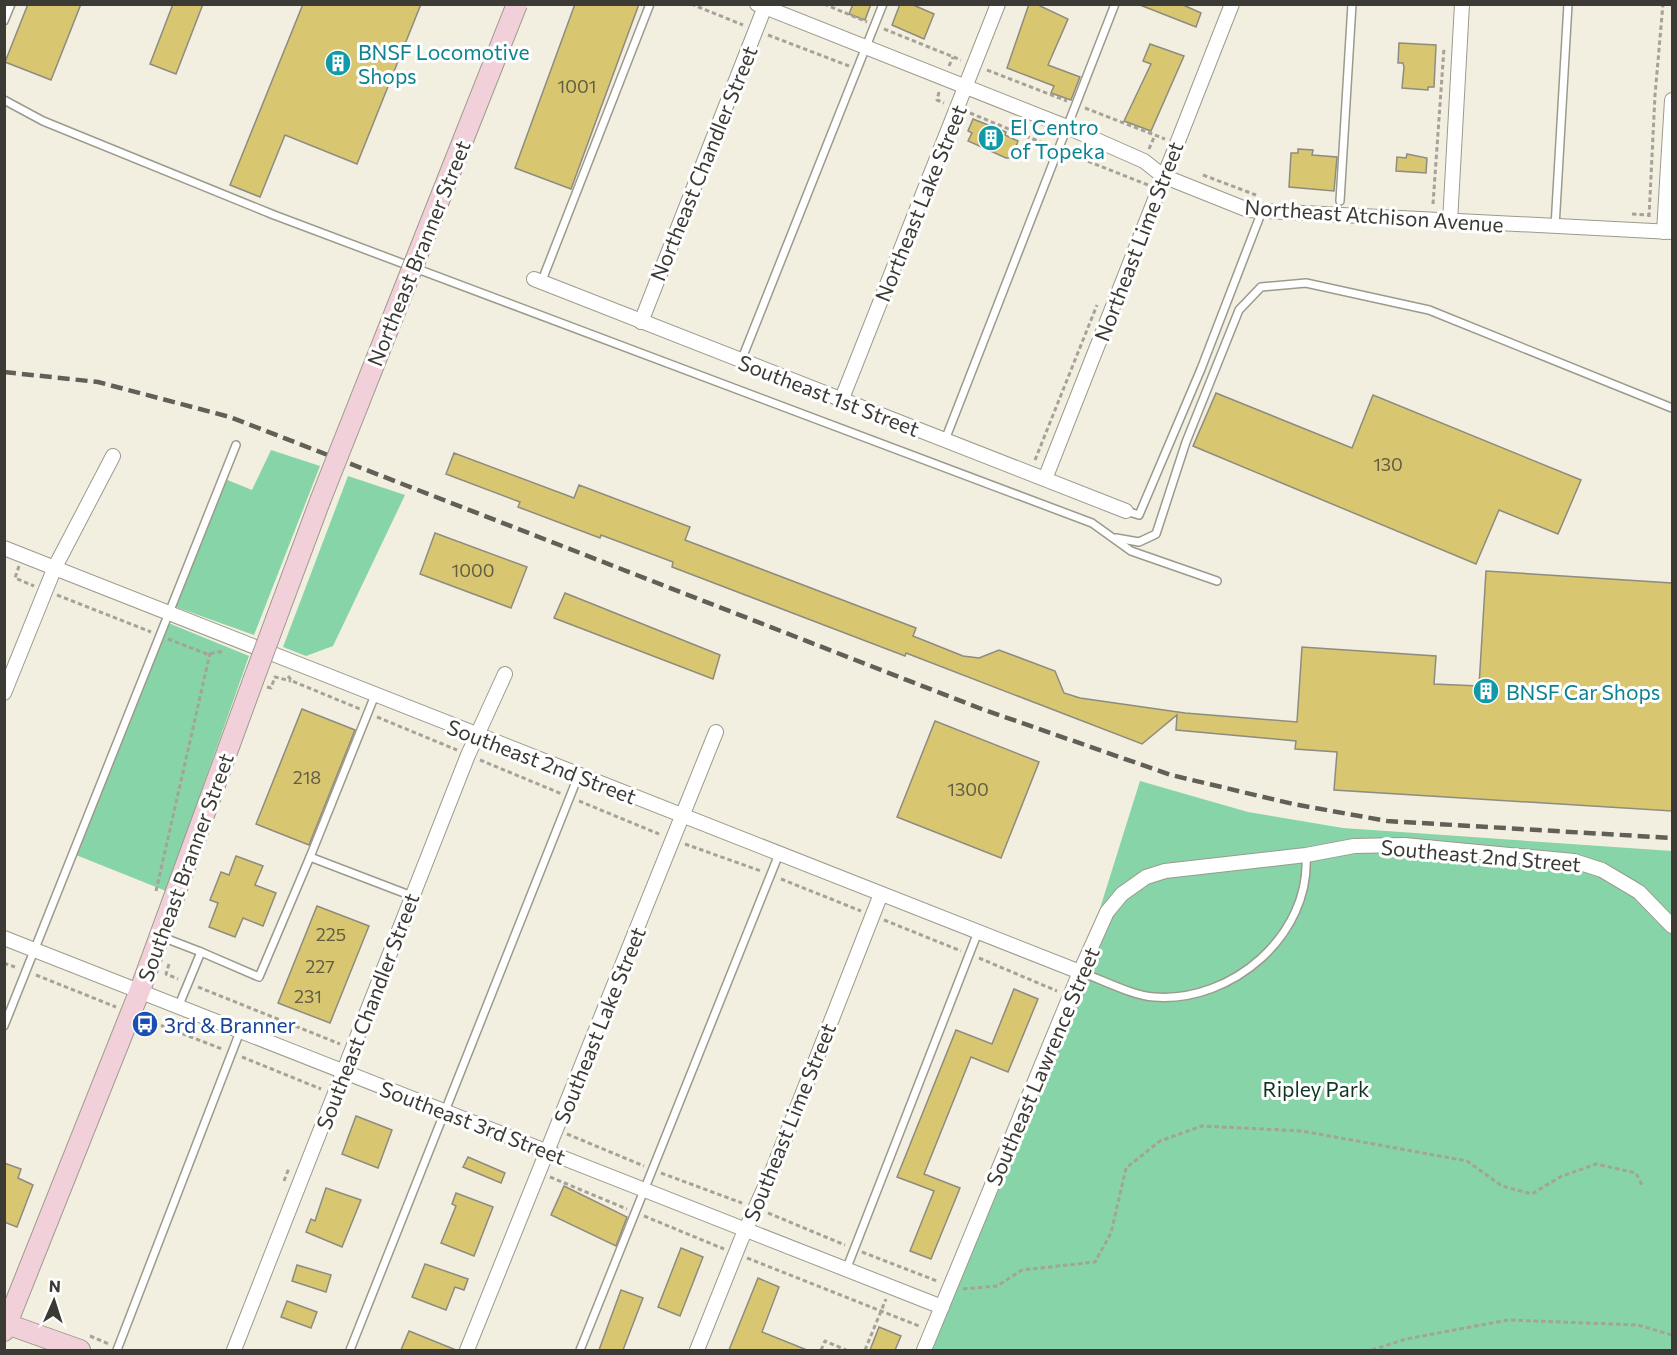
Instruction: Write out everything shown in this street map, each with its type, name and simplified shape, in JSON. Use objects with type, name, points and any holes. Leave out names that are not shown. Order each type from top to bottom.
[{"type":"main road","name":"Northeast Branner Street","points":[[320,501],[517,4]]},
{"type":"main road","name":"Southeast Branner Street","points":[[5,1326],[140,990],[168,939],[262,687],[276,619],[320,501]]},
{"type":"main road","points":[[5,1326],[80,1350]]},
{"type":"street","name":"Northeast Lake Street","points":[[841,401],[998,4]]},
{"type":"street","name":"Northeast Lime Street","points":[[1045,479],[1232,4]]},
{"type":"street","points":[[1449,222],[1462,4]]},
{"type":"street","name":"Northeast Chandler Street","points":[[641,322],[756,30],[763,6]]},
{"type":"street","name":"Northeast Atchison Avenue","points":[[763,6],[1067,127],[1144,161],[1161,182],[1248,210],[1263,204],[1431,221],[1668,232]]},
{"type":"street","points":[[1668,232],[1672,100]]},
{"type":"street","name":"Southeast 1st Street","points":[[537,281],[1126,511]]},
{"type":"street","points":[[4,693],[55,567],[113,456]]},
{"type":"street","name":"Southeast 2nd Street","points":[[4,548],[1080,972]]},
{"type":"street","name":"Southeast Chandler Street","points":[[234,1350],[476,735],[505,674]]},
{"type":"street","name":"Southeast Lake Street","points":[[467,1350],[716,732]]},
{"type":"street","name":"Southeast 2nd Street","points":[[1232,863],[1384,844],[1574,861],[1602,870],[1639,892],[1672,927]]},
{"type":"street","name":"Southeast Lawrence Street","points":[[924,1350],[1107,912],[1122,894],[1136,883],[1165,871],[1232,863]]},
{"type":"street","name":"Southeast Lime Street","points":[[697,1350],[756,1208],[880,894]]},
{"type":"street","name":"Southeast 3rd Street","points":[[4,938],[241,1029],[344,1072],[942,1307]]},
{"type":"lane","points":[[4,21],[11,4]]},
{"type":"lane","points":[[537,281],[650,4]]},
{"type":"lane","points":[[741,361],[883,4]]},
{"type":"lane","points":[[945,440],[1115,4]]},
{"type":"lane","points":[[1340,201],[1352,4]]},
{"type":"lane","points":[[1555,227],[1568,4]]},
{"type":"lane","points":[[4,100],[43,121],[274,215],[1092,523],[1131,551],[1217,581]]},
{"type":"lane","points":[[1126,511],[1139,515],[1201,369],[1263,204]]},
{"type":"lane","points":[[1112,537],[1139,542],[1156,534],[1186,442],[1239,310],[1261,287],[1306,283],[1429,310],[1672,408]]},
{"type":"lane","points":[[4,1026],[98,797],[167,613],[236,446]]},
{"type":"lane","points":[[168,939],[259,976],[375,695]]},
{"type":"lane","points":[[350,1350],[579,774]]},
{"type":"lane","points":[[580,1350],[779,854]]},
{"type":"lane","points":[[1080,972],[1152,997],[1186,996],[1214,988],[1243,973],[1267,953],[1288,926],[1303,897],[1307,870],[1306,855]]},
{"type":"lane","points":[[310,857],[413,896]]},
{"type":"lane","points":[[846,1270],[978,932]]},
{"type":"lane","points":[[179,1005],[201,952]]},
{"type":"lane","points":[[117,1350],[241,1029]]},
{"type":"path","points":[[692,4],[857,69]]},
{"type":"path","points":[[824,4],[1176,144]]},
{"type":"path","points":[[1649,231],[1655,95],[1663,4]]},
{"type":"path","points":[[1431,221],[1444,39]]},
{"type":"path","points":[[953,57],[937,100],[1058,150],[1161,182]]},
{"type":"path","points":[[1193,171],[1263,204]]},
{"type":"path","points":[[1030,473],[1101,295]]},
{"type":"path","points":[[262,687],[271,688],[275,677],[292,681]]},
{"type":"path","points":[[168,939],[166,974],[340,1044]]},
{"type":"path","points":[[4,963],[321,1089]]},
{"type":"path","points":[[557,1130],[950,1287],[966,1290],[997,1286],[1022,1270],[1095,1262],[1112,1233],[1126,1168],[1160,1141],[1202,1126],[1302,1131],[1467,1161],[1502,1186],[1532,1194],[1560,1178],[1596,1164],[1636,1173],[1642,1185]]},
{"type":"path","points":[[865,1350],[891,1287]]},
{"type":"path","points":[[1372,1350],[1406,1339],[1508,1320],[1638,1325],[1672,1335]]},
{"type":"path","points":[[821,1350],[825,1341],[846,1350]]},
{"type":"green space","points":[[271,450],[320,466],[254,635],[173,606],[225,479],[252,490]]},
{"type":"green space","points":[[348,476],[405,495],[333,646],[306,656],[283,647]]},
{"type":"green space","points":[[166,622],[249,656],[166,891],[71,853]]},
{"type":"green space","name":"Ripley Park","points":[[1140,781],[1248,812],[1343,828],[1672,851],[1672,1350],[930,1350],[1080,972]]},
{"type":"building","points":[[28,4],[81,4],[51,80],[5,62]]},
{"type":"building","points":[[173,4],[203,4],[176,74],[150,64]]},
{"type":"building","name":"BNSF Locomotive Shops","points":[[303,4],[421,4],[357,164],[285,135],[260,197],[230,185]]},
{"type":"building","points":[[575,4],[639,4],[571,189],[515,168]]},
{"type":"building","points":[[853,4],[871,4],[865,20],[849,14]]},
{"type":"building","points":[[900,4],[911,4],[934,14],[924,39],[892,25]]},
{"type":"building","points":[[1029,4],[1036,4],[1068,19],[1048,65],[1080,77],[1071,100],[1051,93],[1054,86],[1007,68]]},
{"type":"building","points":[[1181,4],[1201,13],[1196,27],[1140,5]]},
{"type":"building","points":[[1399,43],[1436,45],[1434,87],[1428,87],[1428,90],[1402,88],[1404,67],[1403,63],[1398,63]]},
{"type":"building","points":[[1150,44],[1184,56],[1151,131],[1124,121],[1151,64],[1143,61]]},
{"type":"building","name":"El Centro of Topeka","points":[[973,119],[1006,132],[1005,135],[1018,141],[1012,158],[1006,158],[968,141],[972,133],[968,131]]},
{"type":"building","points":[[1298,149],[1313,150],[1312,155],[1337,157],[1334,191],[1289,187],[1291,153],[1298,153]]},
{"type":"building","points":[[1407,154],[1427,158],[1426,173],[1396,171],[1397,157],[1406,158]]},
{"type":"building","points":[[1216,393],[1352,448],[1373,395],[1581,480],[1558,534],[1499,510],[1476,564],[1193,446]]},
{"type":"building","name":"BNSF Car Shops","points":[[454,453],[574,498],[579,485],[690,527],[685,540],[916,628],[913,636],[963,656],[979,658],[999,650],[1055,671],[1064,693],[1080,698],[1185,713],[1297,722],[1302,647],[1436,656],[1434,684],[1479,686],[1486,571],[1672,583],[1672,811],[1334,790],[1337,752],[1295,749],[1296,741],[1176,730],[1177,715],[1142,744],[906,653],[905,656],[672,567],[673,562],[518,507],[520,502],[446,474]]},
{"type":"building","points":[[435,533],[527,567],[511,608],[420,574]]},
{"type":"building","points":[[565,593],[720,655],[713,679],[554,618]]},
{"type":"building","points":[[302,709],[355,730],[309,845],[256,824]]},
{"type":"building","points":[[935,721],[1039,762],[1001,858],[897,817]]},
{"type":"building","points":[[236,856],[263,866],[255,885],[276,893],[263,926],[243,918],[235,937],[209,927],[218,903],[210,900],[221,872],[229,875]]},
{"type":"building","points":[[317,906],[369,926],[330,1023],[278,1003]]},
{"type":"building","points":[[1014,989],[1038,999],[1008,1072],[971,1057],[924,1174],[960,1188],[931,1259],[910,1251],[934,1191],[897,1177],[956,1030],[992,1044]]},
{"type":"building","points":[[356,1116],[392,1130],[378,1168],[342,1154]]},
{"type":"building","points":[[468,1157],[505,1173],[501,1183],[463,1167]]},
{"type":"building","points":[[4,1163],[21,1169],[18,1178],[33,1185],[17,1227],[4,1222]]},
{"type":"building","points":[[564,1186],[627,1217],[616,1246],[551,1215]]},
{"type":"building","points":[[326,1188],[361,1200],[342,1247],[306,1232],[311,1219],[315,1221]]},
{"type":"building","points":[[456,1193],[493,1207],[474,1256],[441,1243],[456,1206],[452,1204]]},
{"type":"building","points":[[681,1248],[703,1257],[680,1316],[658,1307]]},
{"type":"building","points":[[425,1264],[468,1279],[464,1290],[455,1287],[446,1310],[412,1297]]},
{"type":"building","points":[[297,1265],[331,1275],[326,1292],[292,1281]]},
{"type":"building","points":[[758,1278],[779,1287],[762,1332],[807,1350],[729,1350]]},
{"type":"building","points":[[621,1290],[643,1298],[623,1350],[599,1350]]},
{"type":"building","points":[[287,1301],[317,1312],[311,1328],[281,1317]]},
{"type":"building","points":[[879,1327],[901,1336],[895,1350],[870,1350]]},
{"type":"building","points":[[409,1331],[456,1350],[401,1350]]},
{"type":"railway","points":[[4,372],[98,382],[230,417],[979,708],[1171,775],[1293,804],[1387,821],[1672,838]]},
{"type":"place","name":"BNSF Locomotive Shops","points":[[338,63]]},
{"type":"place","name":"El Centro of Topeka","points":[[991,138]]},
{"type":"place","name":"BNSF Car Shops","points":[[1486,691]]},
{"type":"place","name":"3rd & Branner","points":[[145,1024]]}]
